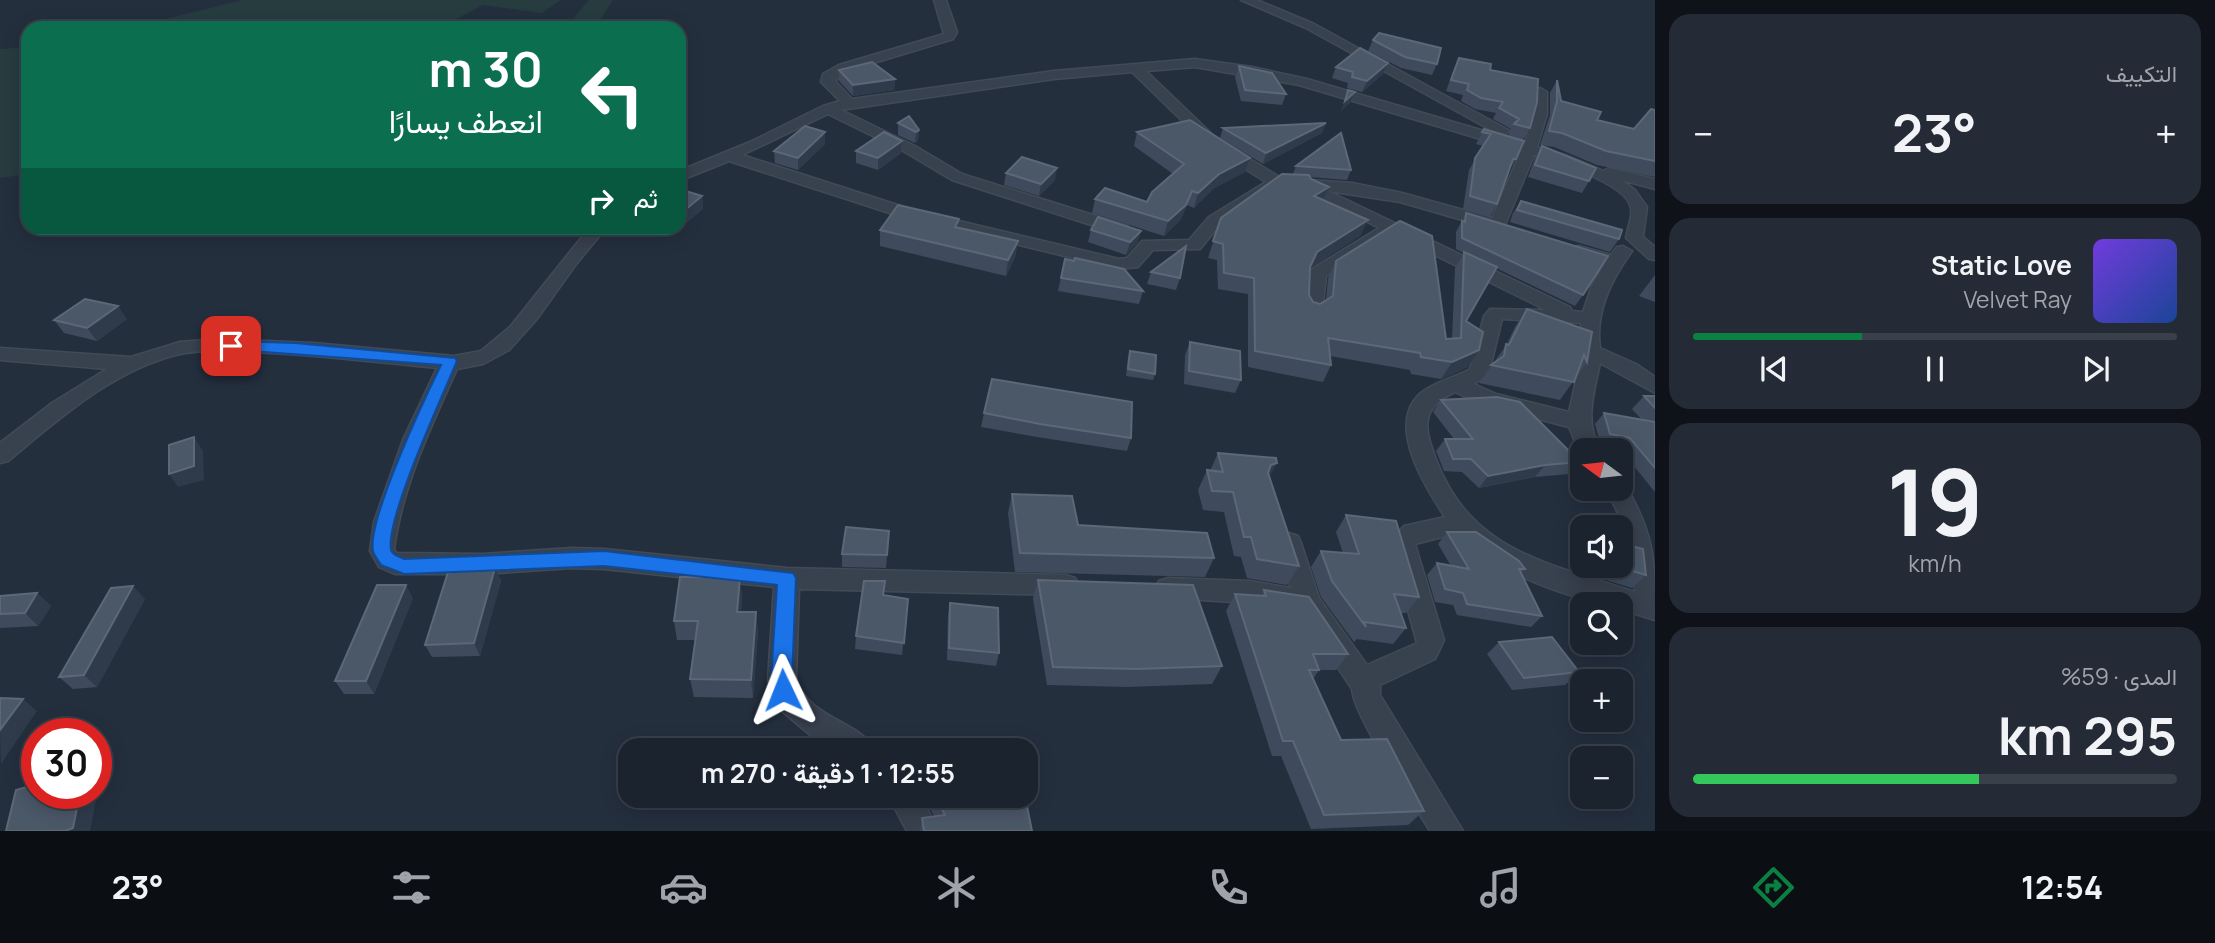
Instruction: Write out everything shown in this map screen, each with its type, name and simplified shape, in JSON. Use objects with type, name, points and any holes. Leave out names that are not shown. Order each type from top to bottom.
[{"type":"street","points":[[849,103],[828,82],[828,77],[843,68],[949,36],[951,32],[940,0]]},
{"type":"street","points":[[1247,0],[1310,26],[1530,147]]},
{"type":"street","points":[[686,173],[828,109],[849,103],[1134,67],[1188,63],[1252,71],[1335,91],[1655,186]]},
{"type":"street","points":[[1134,67],[1212,142],[1277,182]]},
{"type":"street","points":[[729,156],[908,214],[1119,264],[1132,263],[1148,245],[1194,245],[1215,220],[1277,182],[1352,188],[1402,198],[1504,227],[1540,114],[1540,92]]},
{"type":"street","points":[[828,109],[910,149],[957,177],[1171,246]]},
{"type":"street","points":[[1567,161],[1626,190],[1639,205],[1639,222],[1634,238],[1614,262],[1593,306],[1583,317]]},
{"type":"street","points":[[1298,182],[1583,317]]},
{"type":"street","points":[[1626,190],[1655,186]]},
{"type":"street","points":[[1313,312],[1314,284],[1318,273],[1392,227]]},
{"type":"street","points":[[0,454],[77,395],[132,365],[172,349],[209,345],[295,348],[450,361],[485,356],[508,343],[573,253],[591,235]]},
{"type":"street","points":[[1634,238],[1655,255]]},
{"type":"street","points":[[1562,246],[1614,262]]},
{"type":"street","points":[[1583,317],[1497,313],[1493,316],[1479,373],[1428,397],[1418,411],[1416,432],[1431,470],[1453,511],[1489,545],[1524,566],[1652,607],[1644,541],[1634,514],[1625,501]]},
{"type":"street","points":[[1583,317],[1591,352],[1578,422],[1584,438]]},
{"type":"street","points":[[1591,352],[1629,369],[1655,386]]},
{"type":"street","points":[[0,354],[132,365]]},
{"type":"street","points":[[450,361],[414,440],[386,522],[382,551],[388,560],[404,566],[604,559],[786,578],[1091,586]]},
{"type":"street","points":[[1587,378],[1629,369]]},
{"type":"street","points":[[1458,385],[1507,405],[1578,422]]},
{"type":"street","points":[[1280,516],[1308,602],[1365,685],[1368,703],[1448,831]]},
{"type":"street","points":[[1365,685],[1369,677],[1426,651],[1431,640],[1405,556],[1403,540],[1412,533],[1463,523]]},
{"type":"street","points":[[786,578],[783,690],[799,711],[841,738]]},
{"type":"street","points":[[1145,587],[1250,592],[1308,602]]},
{"type":"street","points":[[910,808],[924,831]]},
{"type":"green space","points":[[242,0],[561,0],[542,13],[483,5],[452,21],[158,21]]},
{"type":"green space","points":[[589,0],[613,0],[600,21],[571,21]]},
{"type":"green space","points":[[21,48],[21,175],[0,178],[0,49]]},
{"type":"building","points":[[1379,33],[1441,48],[1437,64],[1405,57],[1373,40]]},
{"type":"building","points":[[1360,48],[1388,63],[1367,81],[1352,77],[1353,72],[1336,67]]},
{"type":"building","points":[[1459,58],[1491,64],[1490,70],[1538,79],[1537,102],[1530,128],[1514,124],[1519,119],[1499,108],[1503,102],[1481,98],[1467,90],[1469,84],[1451,80]]},
{"type":"building","points":[[872,62],[895,79],[853,85],[839,70]]},
{"type":"building","points":[[1239,66],[1272,73],[1286,94],[1245,90]]},
{"type":"building","points":[[1557,80],[1561,101],[1601,112],[1597,120],[1634,129],[1651,109],[1655,110],[1655,161],[1606,151],[1562,133],[1549,131],[1557,101]]},
{"type":"building","points":[[1348,90],[1355,92],[1345,101]]},
{"type":"building","points":[[909,116],[919,130],[916,132],[898,123]]},
{"type":"building","points":[[1190,120],[1250,158],[1219,174],[1198,193],[1192,191],[1186,205],[1168,221],[1095,199],[1105,188],[1147,202],[1152,192],[1184,164],[1137,132]]},
{"type":"building","points":[[1326,123],[1266,153],[1223,128]]},
{"type":"building","points":[[805,126],[825,132],[798,158],[774,151]]},
{"type":"building","points":[[1484,129],[1524,141],[1516,159],[1513,159],[1497,204],[1470,196],[1475,158],[1491,134],[1482,132]]},
{"type":"building","points":[[884,132],[902,141],[878,158],[856,151]]},
{"type":"building","points":[[1341,133],[1351,170],[1296,166]]},
{"type":"building","points":[[1542,146],[1596,168],[1589,181],[1535,165]]},
{"type":"building","points":[[1022,157],[1057,168],[1041,184],[1006,173]]},
{"type":"building","points":[[1282,174],[1309,175],[1311,179],[1329,187],[1314,196],[1368,220],[1317,252],[1310,267],[1309,295],[1313,302],[1320,304],[1333,296],[1336,261],[1400,221],[1432,236],[1446,339],[1461,338],[1464,252],[1497,267],[1466,321],[1483,332],[1479,350],[1452,362],[1421,357],[1420,353],[1328,338],[1331,365],[1255,351],[1254,278],[1224,273],[1223,244],[1213,241],[1221,218]]},
{"type":"building","points":[[686,191],[702,196],[686,209]]},
{"type":"building","points":[[1521,201],[1622,230],[1619,239],[1517,210]]},
{"type":"building","points":[[898,205],[959,219],[955,227],[1018,241],[1008,260],[880,230]]},
{"type":"building","points":[[1466,213],[1608,256],[1583,295],[1462,238],[1462,221],[1465,222]]},
{"type":"building","points":[[1098,217],[1141,231],[1130,242],[1091,230]]},
{"type":"building","points":[[1186,246],[1180,278],[1151,272]]},
{"type":"building","points":[[1075,258],[1124,269],[1143,291],[1061,278],[1065,259],[1074,261]]},
{"type":"building","points":[[85,299],[118,306],[87,328],[54,320]]},
{"type":"building","points":[[1527,309],[1592,332],[1587,362],[1584,355],[1574,382],[1491,365],[1504,356],[1506,344],[1509,345]]},
{"type":"building","points":[[1190,342],[1240,351],[1241,380],[1189,371]]},
{"type":"building","points":[[1130,351],[1156,355],[1155,374],[1128,369]]},
{"type":"building","points":[[992,379],[1132,402],[1131,438],[984,413]]},
{"type":"building","points":[[1644,396],[1655,396],[1655,408]]},
{"type":"building","points":[[1497,397],[1520,402],[1570,452],[1570,463],[1488,476],[1471,459],[1453,459],[1445,439],[1473,439],[1441,400]]},
{"type":"building","points":[[1604,413],[1655,422],[1655,468],[1633,442],[1633,438],[1610,434]]},
{"type":"building","points":[[194,437],[194,466],[169,474],[169,445]]},
{"type":"building","points":[[1218,453],[1276,458],[1277,463],[1271,465],[1268,473],[1299,566],[1257,559],[1251,537],[1244,537],[1233,492],[1212,491],[1207,470],[1223,472]]},
{"type":"building","points":[[1012,494],[1072,496],[1078,525],[1207,533],[1214,558],[1020,553]]},
{"type":"building","points":[[1346,515],[1396,521],[1419,597],[1394,594],[1406,628],[1364,622],[1366,627],[1332,581],[1321,551],[1359,554]]},
{"type":"building","points":[[846,527],[889,531],[887,555],[842,554]]},
{"type":"building","points":[[1447,532],[1476,532],[1519,561],[1525,569],[1519,569],[1542,616],[1467,604],[1463,593],[1445,589],[1437,563],[1469,569]]},
{"type":"building","points":[[1633,546],[1643,549],[1646,575],[1633,571]]},
{"type":"building","points":[[495,568],[474,643],[425,645],[449,569]]},
{"type":"building","points":[[680,577],[740,577],[737,612],[756,612],[751,680],[690,679],[698,621],[674,621]]},
{"type":"building","points":[[1038,580],[1193,585],[1222,666],[1136,669],[1053,667]]},
{"type":"building","points":[[864,581],[885,581],[883,595],[908,599],[904,643],[856,636]]},
{"type":"building","points":[[377,585],[406,585],[366,681],[335,681]]},
{"type":"building","points":[[133,586],[84,675],[59,677],[111,588]]},
{"type":"building","points":[[1264,590],[1309,597],[1348,654],[1313,654],[1319,670],[1309,670],[1341,740],[1387,739],[1424,811],[1324,815],[1293,741],[1283,741],[1235,594],[1266,596]]},
{"type":"building","points":[[37,593],[25,613],[0,614],[0,596]]},
{"type":"building","points":[[950,603],[998,608],[999,653],[949,648]]},
{"type":"building","points":[[1552,637],[1577,669],[1570,669],[1570,673],[1524,678],[1499,642]]},
{"type":"building","points":[[0,698],[23,699],[0,730]]},
{"type":"building","points":[[21,789],[21,809],[77,809],[73,828],[65,831],[6,831],[16,790]]},
{"type":"building","points":[[941,808],[1027,808],[1032,831],[924,831],[922,818],[945,815]]},
{"type":"route","points":[[231,346],[295,348],[450,361],[414,440],[386,522],[382,551],[388,560],[404,566],[572,558],[604,559],[786,578],[783,690]]}]
